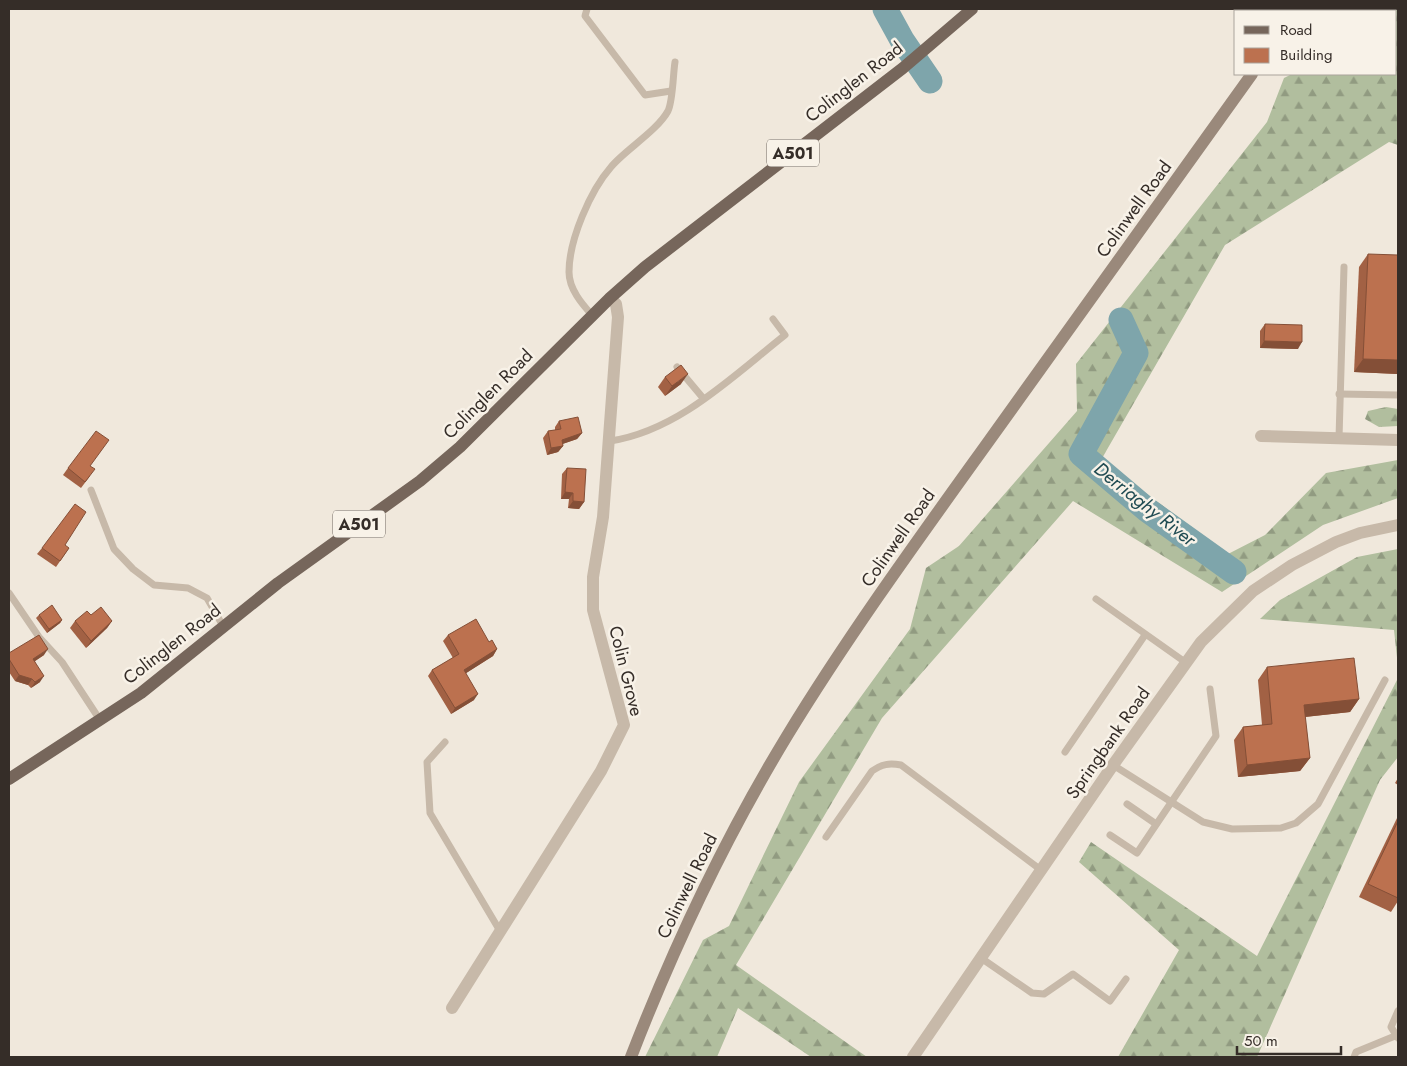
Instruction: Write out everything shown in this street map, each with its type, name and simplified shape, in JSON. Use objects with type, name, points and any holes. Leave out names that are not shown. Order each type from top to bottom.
[{"type":"main road","name":"Colinglen Road","points":[[9,779],[141,693],[285,578],[420,481],[499,410],[610,298],[682,237],[903,68],[972,9]]},
{"type":"street","name":"Colinwell Road","points":[[632,1057],[670,962],[701,896],[740,819],[801,714],[890,579],[1251,75]]},
{"type":"street","name":"Colin Grove","points":[[452,1008],[601,771],[624,725],[594,610],[593,577],[603,517],[618,317],[616,304],[610,298]]},
{"type":"street","points":[[1261,436],[1398,440]]},
{"type":"street","name":"Springbank Road","points":[[913,1057],[1185,662],[1236,607],[1274,576],[1336,542],[1360,533],[1398,526]]},
{"type":"lane","points":[[587,9],[585,16],[645,95],[671,91]]},
{"type":"lane","points":[[592,315],[582,304],[573,288],[569,273],[580,226],[590,197],[611,167],[638,143],[668,111],[675,62]]},
{"type":"lane","points":[[1338,438],[1344,267]]},
{"type":"lane","points":[[610,441],[623,439],[664,424],[703,398],[785,335],[773,319]]},
{"type":"lane","points":[[677,367],[703,398]]},
{"type":"lane","points":[[1339,394],[1398,395]]},
{"type":"lane","points":[[91,490],[114,548],[133,569],[154,585],[188,588],[207,598],[224,626]]},
{"type":"lane","points":[[9,594],[39,637],[62,662],[100,720]]},
{"type":"lane","points":[[1096,599],[1185,662]]},
{"type":"lane","points":[[1065,752],[1146,635]]},
{"type":"lane","points":[[1113,765],[1171,804],[1203,822],[1232,828],[1281,828],[1296,823],[1309,815],[1318,804],[1385,680]]},
{"type":"lane","points":[[1110,835],[1137,853],[1171,804],[1216,736],[1210,688]]},
{"type":"lane","points":[[446,742],[427,762],[430,813],[500,931]]},
{"type":"lane","points":[[826,836],[872,771],[880,765],[890,763],[901,765],[1041,870]]},
{"type":"lane","points":[[1127,804],[1156,824]]},
{"type":"lane","points":[[981,958],[1032,993],[1044,994],[1073,974],[1110,1001],[1126,979]]},
{"type":"lane","points":[[1354,1057],[1356,1052],[1397,1037],[1391,1026],[1398,1011]]},
{"type":"green space","points":[[1398,9],[1398,145],[1389,142],[1225,245],[1101,460],[1228,554],[1265,535],[1326,473],[1398,460],[1398,498],[1323,525],[1222,592],[1073,501],[882,718],[736,965],[867,1057],[811,1057],[738,1008],[717,1057],[645,1057],[703,940],[729,926],[799,782],[910,629],[926,568],[959,546],[1077,411],[1076,364],[1267,122],[1284,78],[1290,75],[1397,75],[1397,10],[1373,10]]},
{"type":"green space","points":[[1386,407],[1398,409],[1398,426],[1379,427],[1365,419],[1368,411]]},
{"type":"green space","points":[[1398,549],[1398,667],[1394,630],[1260,619],[1280,600],[1357,557]]},
{"type":"green space","points":[[1398,678],[1398,757],[1380,780],[1257,1057],[1118,1057],[1179,950],[1079,862],[1091,842],[1257,956]]},
{"type":"building","points":[[1368,254],[1398,255],[1398,360],[1363,359]]},
{"type":"building","points":[[1265,324],[1302,325],[1302,342],[1264,341]]},
{"type":"building","points":[[681,365],[688,374],[672,386],[665,377]]},
{"type":"building","points":[[578,417],[582,433],[562,440],[563,446],[551,448],[548,431],[561,429],[559,421]]},
{"type":"building","points":[[96,431],[109,440],[90,466],[95,469],[85,482],[68,468]]},
{"type":"building","points":[[567,468],[586,469],[584,502],[573,501],[573,493],[565,492]]},
{"type":"building","points":[[75,504],[86,512],[65,545],[69,548],[60,561],[42,548]]},
{"type":"building","points":[[52,605],[62,620],[49,629],[39,615]]},
{"type":"building","points":[[101,607],[112,621],[91,641],[75,621],[87,611],[91,615]]},
{"type":"building","points":[[476,619],[489,642],[492,640],[497,649],[464,670],[478,694],[455,708],[432,670],[459,654],[448,635]]},
{"type":"building","points":[[39,635],[48,649],[33,659],[44,676],[35,682],[32,679],[19,675],[9,659],[9,653]]},
{"type":"building","points":[[1354,658],[1359,699],[1304,705],[1310,758],[1247,765],[1243,727],[1272,724],[1267,667]]},
{"type":"building","points":[[1398,821],[1398,898],[1368,884]]},
{"type":"waterway","name":"Derriaghy River","points":[[885,9],[902,40],[930,81]]},
{"type":"waterway","name":"Derriaghy River","points":[[1121,320],[1136,353],[1081,454],[1146,509],[1234,572]]}]
